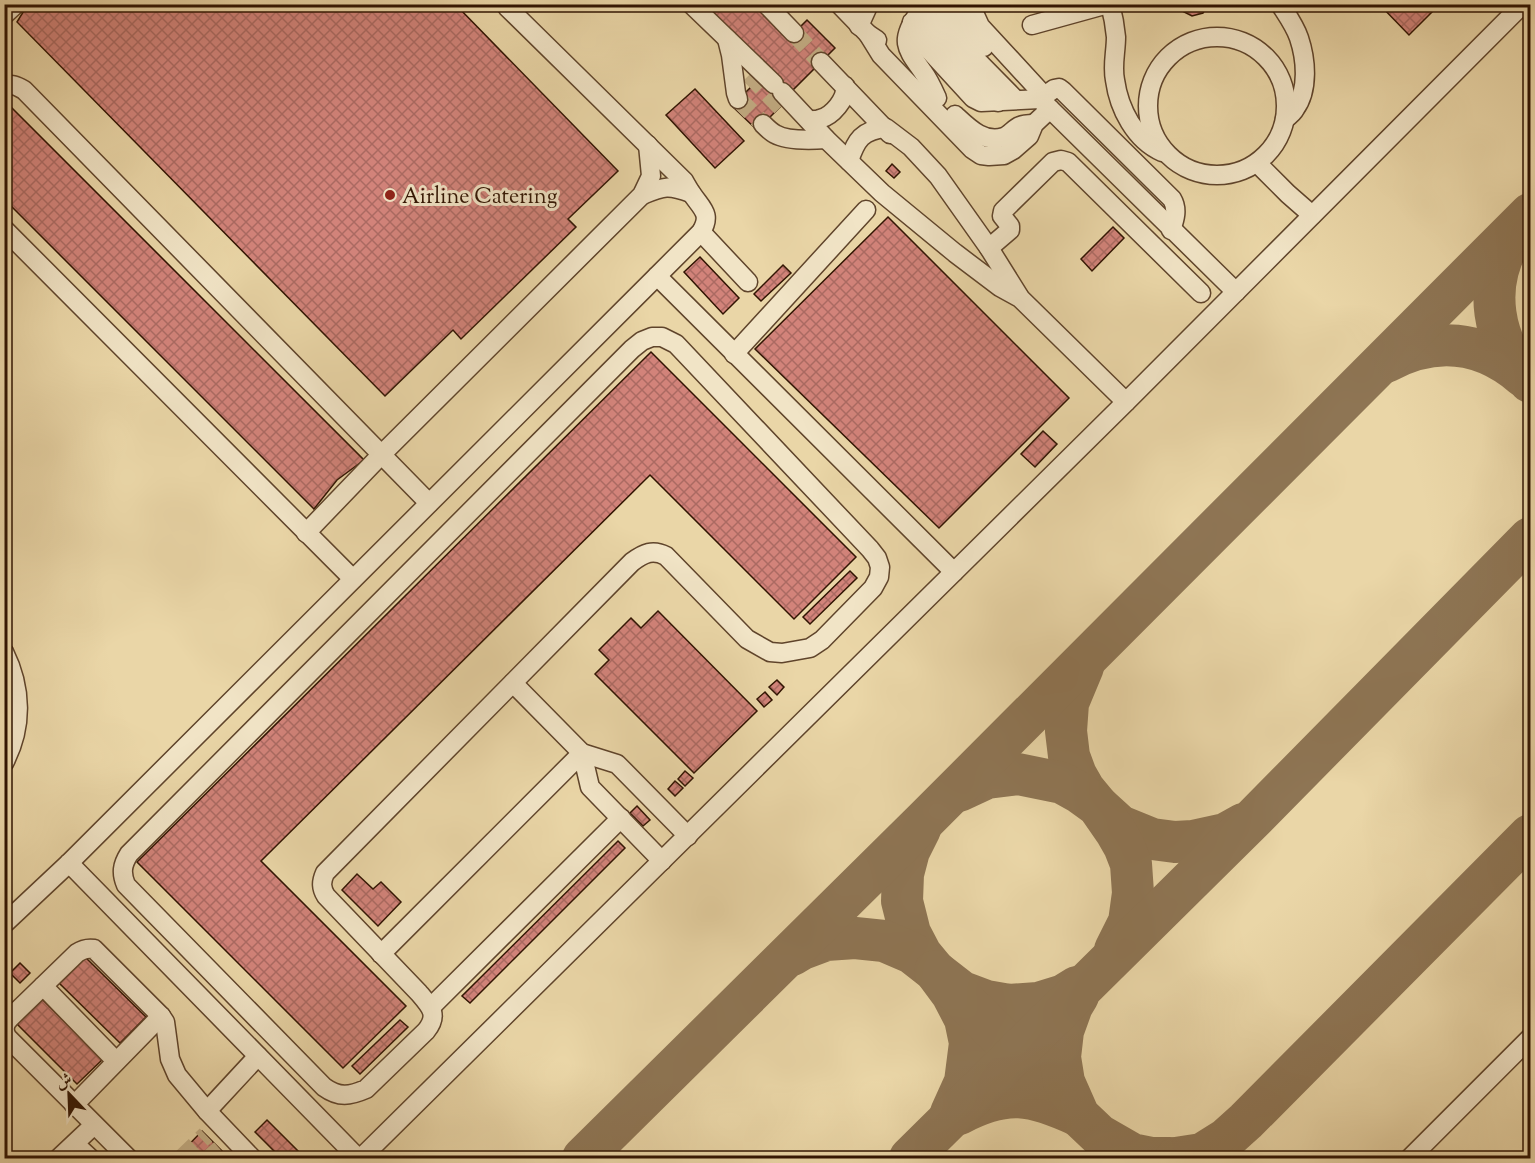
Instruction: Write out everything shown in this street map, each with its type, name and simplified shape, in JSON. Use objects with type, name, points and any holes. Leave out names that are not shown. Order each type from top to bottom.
[{"type":"lane","points":[[4,15],[16,4]]},
{"type":"lane","points":[[691,4],[726,38],[774,105],[812,139],[849,161],[882,193],[955,253],[1000,287],[1020,297]]},
{"type":"lane","points":[[766,4],[794,33]]},
{"type":"lane","points":[[863,30],[869,4]]},
{"type":"lane","points":[[943,4],[954,37],[1172,230],[1236,292]]},
{"type":"lane","points":[[841,5],[881,55],[972,149],[981,154],[997,156],[1013,150],[1029,136],[1034,124],[1027,102],[970,33],[959,15],[956,4]]},
{"type":"lane","points":[[912,22],[937,60],[973,98],[981,102],[1027,102],[1040,90],[980,26],[970,4]]},
{"type":"lane","points":[[1032,25],[1109,4],[1116,36],[1115,80],[1119,98],[1133,126],[1152,148],[1167,155],[1178,164],[1204,174],[1218,176],[1245,170],[1257,163],[1276,144],[1282,132],[1287,107],[1284,88],[1269,60],[1248,44],[1224,37],[1186,44],[1166,60],[1152,81],[1148,106],[1151,126],[1167,155]]},
{"type":"lane","points":[[1280,4],[1299,37],[1304,60],[1301,98],[1296,109],[1285,119]]},
{"type":"lane","points":[[69,863],[360,1158],[1126,402],[1523,4]]},
{"type":"lane","points":[[924,5],[912,22],[907,35],[907,47],[937,98]]},
{"type":"lane","points":[[924,5],[940,41],[951,54],[1027,102]]},
{"type":"lane","points":[[4,924],[69,863],[701,232],[705,225],[705,213],[684,181],[507,7]]},
{"type":"lane","points":[[863,30],[888,47],[937,98],[966,125],[983,137],[993,139],[1004,137],[1019,126],[1034,124]]},
{"type":"lane","points":[[726,38],[734,73],[743,94]]},
{"type":"lane","points":[[821,62],[886,128],[911,147],[938,176],[989,248],[1020,297],[1126,402]]},
{"type":"lane","points":[[4,87],[16,85],[24,90],[429,503]]},
{"type":"lane","points":[[774,105],[810,121],[819,120],[833,111],[844,97],[845,86]]},
{"type":"lane","points":[[774,105],[777,135],[812,139]]},
{"type":"lane","points":[[810,121],[812,139]]},
{"type":"lane","points":[[849,161],[860,137],[873,130],[886,128]]},
{"type":"lane","points":[[306,533],[381,455],[642,195],[651,176],[648,145]]},
{"type":"lane","points":[[989,248],[1010,231],[1010,226],[1002,216],[1003,211],[1053,162],[1065,160],[1202,293]]},
{"type":"lane","points":[[1257,163],[1287,194],[1312,215]]},
{"type":"lane","points":[[642,195],[662,187],[675,188],[691,194]]},
{"type":"lane","points":[[734,354],[866,210]]},
{"type":"lane","points":[[4,229],[352,579]]},
{"type":"lane","points":[[701,232],[748,282]]},
{"type":"lane","points":[[657,276],[954,572]]},
{"type":"lane","points":[[652,337],[662,337],[676,344],[877,558],[880,567],[879,577],[873,588],[822,640],[810,648],[782,653],[770,652],[747,639],[666,556],[650,552],[632,562],[513,683],[325,873],[322,889],[326,896],[419,993],[431,1007],[433,1016],[432,1024],[426,1031],[366,1089],[355,1094],[332,1093],[126,885],[122,870],[124,861],[642,341],[652,337]]},
{"type":"lane","points":[[4,652],[12,669],[19,704],[14,740],[4,763]]},
{"type":"lane","points":[[513,683],[582,753],[617,764],[688,836]]},
{"type":"lane","points":[[582,753],[590,787],[662,861]]},
{"type":"lane","points":[[381,954],[582,753]]},
{"type":"lane","points":[[431,1007],[621,818]]},
{"type":"lane","points":[[128,1158],[7,1037],[4,1030],[10,1018],[82,949],[94,950],[161,1016],[165,1022],[173,1068],[226,1143],[247,1157]]},
{"type":"lane","points":[[43,986],[116,1061]]},
{"type":"lane","points":[[74,1105],[161,1016]]},
{"type":"lane","points":[[1410,1158],[1530,1038]]},
{"type":"lane","points":[[210,1123],[258,1056]]},
{"type":"lane","points":[[59,1158],[94,1125]]},
{"type":"lane","points":[[75,1144],[90,1158]]},
{"type":"building","name":"Airline Catering","points":[[28,4],[455,4],[618,171],[568,219],[576,227],[461,339],[453,330],[385,396],[17,22]]},
{"type":"building","points":[[720,4],[753,4],[788,39],[807,20],[835,48],[757,130],[732,106],[761,77],[710,15]]},
{"type":"building","points":[[1178,4],[1209,4],[1203,13],[1192,16],[1182,11]]},
{"type":"building","points":[[1379,4],[1440,4],[1409,35]]},
{"type":"building","points":[[695,89],[744,141],[715,168],[666,115]]},
{"type":"building","points":[[4,100],[364,460],[337,480],[314,509],[4,199]]},
{"type":"building","points":[[892,164],[900,172],[894,178],[886,171]]},
{"type":"building","points":[[888,217],[1069,398],[939,528],[755,349]]},
{"type":"building","points":[[1113,227],[1124,238],[1092,271],[1081,259]]},
{"type":"building","points":[[700,257],[739,298],[723,314],[684,272]]},
{"type":"building","points":[[783,265],[791,273],[761,301],[754,294]]},
{"type":"building","points":[[651,352],[856,557],[794,619],[650,475],[261,861],[406,1006],[343,1068],[137,862]]},
{"type":"building","points":[[1043,431],[1057,444],[1035,467],[1021,454]]},
{"type":"building","points":[[850,571],[857,578],[810,624],[803,617]]},
{"type":"building","points":[[658,611],[757,711],[694,773],[595,674],[609,660],[599,650],[631,618],[641,628]]},
{"type":"building","points":[[777,680],[784,687],[777,695],[769,687]]},
{"type":"building","points":[[765,692],[772,700],[764,707],[757,699]]},
{"type":"building","points":[[685,771],[693,778],[685,786],[678,779]]},
{"type":"building","points":[[675,781],[683,788],[675,796],[668,789]]},
{"type":"building","points":[[637,806],[650,820],[643,826],[630,813]]},
{"type":"building","points":[[618,841],[625,848],[470,1003],[462,996]]},
{"type":"building","points":[[357,874],[373,889],[381,882],[401,902],[378,926],[342,890]]},
{"type":"building","points":[[84,956],[146,1017],[120,1043],[58,982]]},
{"type":"building","points":[[20,963],[30,973],[20,983],[10,973]]},
{"type":"building","points":[[41,998],[103,1059],[77,1084],[16,1023]]},
{"type":"building","points":[[400,1020],[408,1027],[360,1074],[352,1066]]},
{"type":"building","points":[[267,1120],[301,1154],[296,1158],[281,1158],[255,1132]]},
{"type":"building","points":[[202,1131],[229,1158],[176,1158]]},
{"type":"taxiway","points":[[583,1158],[925,820],[1530,214]]},
{"type":"taxiway","points":[[1512,238],[1497,275],[1494,294],[1496,313],[1507,350],[1517,367],[1530,382]]},
{"type":"taxiway","points":[[1386,362],[1422,348],[1457,346],[1491,355],[1523,376]]},
{"type":"taxiway","points":[[910,1158],[1254,818],[1530,538]]},
{"type":"taxiway","points":[[1083,667],[1068,703],[1066,731],[1069,756],[1076,775],[1098,806],[1120,826],[1152,839],[1175,842],[1193,841],[1225,834],[1243,824]]},
{"type":"taxiway","points":[[959,791],[987,778],[1018,774],[1062,783],[1098,806],[1124,846],[1131,864],[1133,893],[1129,922],[1115,950]]},
{"type":"taxiway","points":[[920,829],[909,851],[903,874],[902,901],[910,933],[921,954],[935,971],[962,992],[986,1001],[1009,1005],[1038,1003],[1064,995],[1077,987]]},
{"type":"taxiway","points":[[1176,1158],[1202,1154],[1226,1139],[1246,1121],[1530,835]]},
{"type":"taxiway","points":[[792,955],[826,940],[855,938],[884,941],[912,953],[935,971],[952,994],[965,1019],[970,1043],[965,1082],[951,1113]]},
{"type":"taxiway","points":[[935,971],[1079,1116],[1047,1103],[1019,1097],[991,1101],[959,1114]]},
{"type":"taxiway","points":[[1078,996],[1063,1031],[1060,1057],[1064,1082],[1079,1116],[1099,1135],[1132,1154],[1152,1158],[1170,1158]]},
{"type":"tunnel","points":[[794,33],[821,62]]},
{"type":"tunnel","points":[[731,55],[781,107]]},
{"type":"tunnel","points":[[738,99],[763,124]]},
{"type":"tunnel","points":[[182,1158],[206,1135]]},
{"type":"tunnel","points":[[210,1158],[220,1149]]},
{"type":"place","name":"Airline Catering","points":[[390,195]]}]
